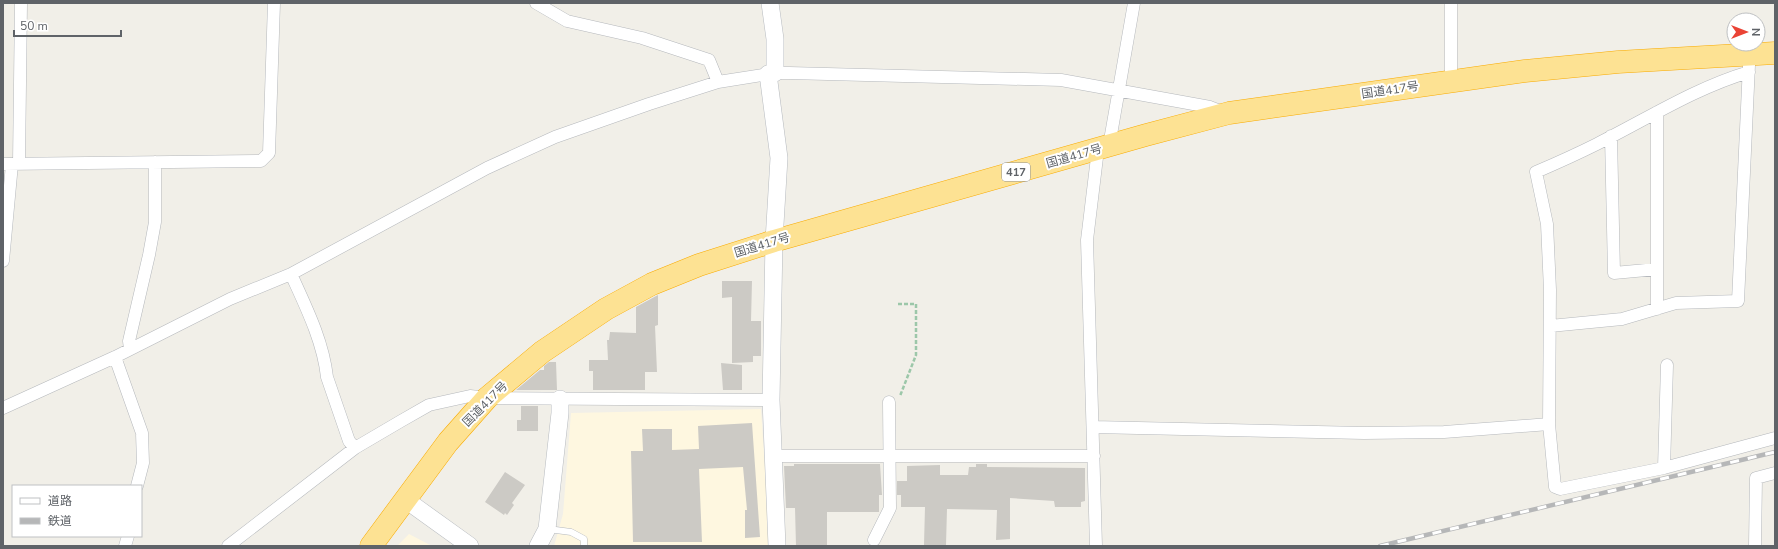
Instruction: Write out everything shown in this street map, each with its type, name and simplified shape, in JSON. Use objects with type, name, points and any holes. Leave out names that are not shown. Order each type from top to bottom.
[{"type":"highway","name":"国道417号","points":[[371,546],[448,442],[488,398],[542,352],[606,309],[652,284],[699,265],[774,241],[1229,113],[1525,71],[1618,62],[1749,63],[1775,53]]},
{"type":"street","points":[[3,261],[22,3]]},
{"type":"street","points":[[11,164],[261,161],[269,153],[274,3]]},
{"type":"street","points":[[536,3],[567,21],[642,38],[709,60],[718,82]]},
{"type":"street","points":[[770,3],[775,39],[772,74],[778,158],[774,241],[771,400],[772,456],[777,546]]},
{"type":"street","points":[[1096,546],[1087,240],[1104,147],[1118,91],[1134,3]]},
{"type":"street","points":[[1451,3],[1451,81]]},
{"type":"street","points":[[1749,63],[1727,78],[1612,136],[1536,172],[1547,224],[1550,326],[1549,424],[1555,487],[1560,490],[1664,468],[1775,438]]},
{"type":"street","points":[[1550,326],[1622,319],[1676,303],[1738,301],[1749,63]]},
{"type":"street","points":[[3,408],[115,357],[230,299],[291,274],[486,168],[555,137],[649,104],[718,82],[772,74],[1061,80],[1210,107],[1229,113]]},
{"type":"street","points":[[1657,112],[1657,309]]},
{"type":"street","points":[[1612,136],[1614,273],[1657,269]]},
{"type":"street","points":[[130,349],[129,341],[149,255],[154,222],[155,162]]},
{"type":"street","points":[[291,274],[310,315],[349,441],[355,448]]},
{"type":"street","points":[[115,357],[142,433],[143,463],[137,485]]},
{"type":"street","points":[[1664,468],[1667,365]]},
{"type":"street","points":[[228,546],[355,448],[429,405],[470,396],[488,398],[560,399],[771,400]]},
{"type":"street","points":[[538,546],[547,529],[560,413],[560,399]]},
{"type":"street","points":[[874,540],[890,508],[889,406]]},
{"type":"street","points":[[1093,426],[1364,434],[1444,432],[1549,424]]},
{"type":"street","points":[[772,456],[1094,456]]},
{"type":"street","points":[[1755,546],[1756,478],[1775,473]]},
{"type":"street","points":[[406,500],[470,546]]},
{"type":"lane","points":[[547,529],[572,532],[584,539],[584,546]]},
{"type":"path","points":[[889,406],[895,408],[916,355],[916,304],[898,304]]},
{"type":"shaded area","points":[[761,409],[770,546],[554,546],[563,514],[571,413]]},
{"type":"shaded area","points":[[409,534],[432,546],[397,546]]},
{"type":"building","points":[[722,281],[752,281],[751,321],[761,321],[761,356],[753,356],[753,362],[732,363],[732,297],[722,298]]},
{"type":"building","points":[[658,295],[658,325],[655,326],[657,372],[645,372],[645,390],[593,390],[593,371],[589,371],[589,360],[608,360],[607,340],[609,340],[610,332],[636,333],[636,307]]},
{"type":"building","points":[[549,362],[556,362],[557,390],[516,390],[540,370],[544,370],[544,366]]},
{"type":"building","points":[[721,363],[742,365],[742,390],[723,390]]},
{"type":"building","points":[[521,406],[538,406],[538,431],[517,431],[517,420],[521,420]]},
{"type":"building","points":[[752,423],[760,537],[745,538],[745,510],[747,510],[743,467],[699,469],[702,542],[633,542],[631,451],[643,451],[642,429],[672,429],[672,450],[699,449],[698,426]]},
{"type":"building","points":[[794,464],[880,464],[882,495],[879,495],[879,512],[827,512],[827,546],[796,546],[795,508],[786,508],[784,466],[794,466]]},
{"type":"building","points":[[976,464],[987,464],[987,467],[1085,468],[1085,501],[1081,502],[1081,507],[1055,507],[1054,501],[1010,498],[1010,539],[996,540],[997,510],[947,509],[946,545],[924,545],[925,507],[901,507],[901,495],[897,495],[897,481],[907,481],[907,466],[940,465],[940,475],[968,475],[969,467],[976,467]]},
{"type":"building","points":[[505,472],[525,485],[512,503],[514,505],[507,515],[505,513],[504,515],[485,502]]},
{"type":"railway","points":[[1380,546],[1775,452]]}]
